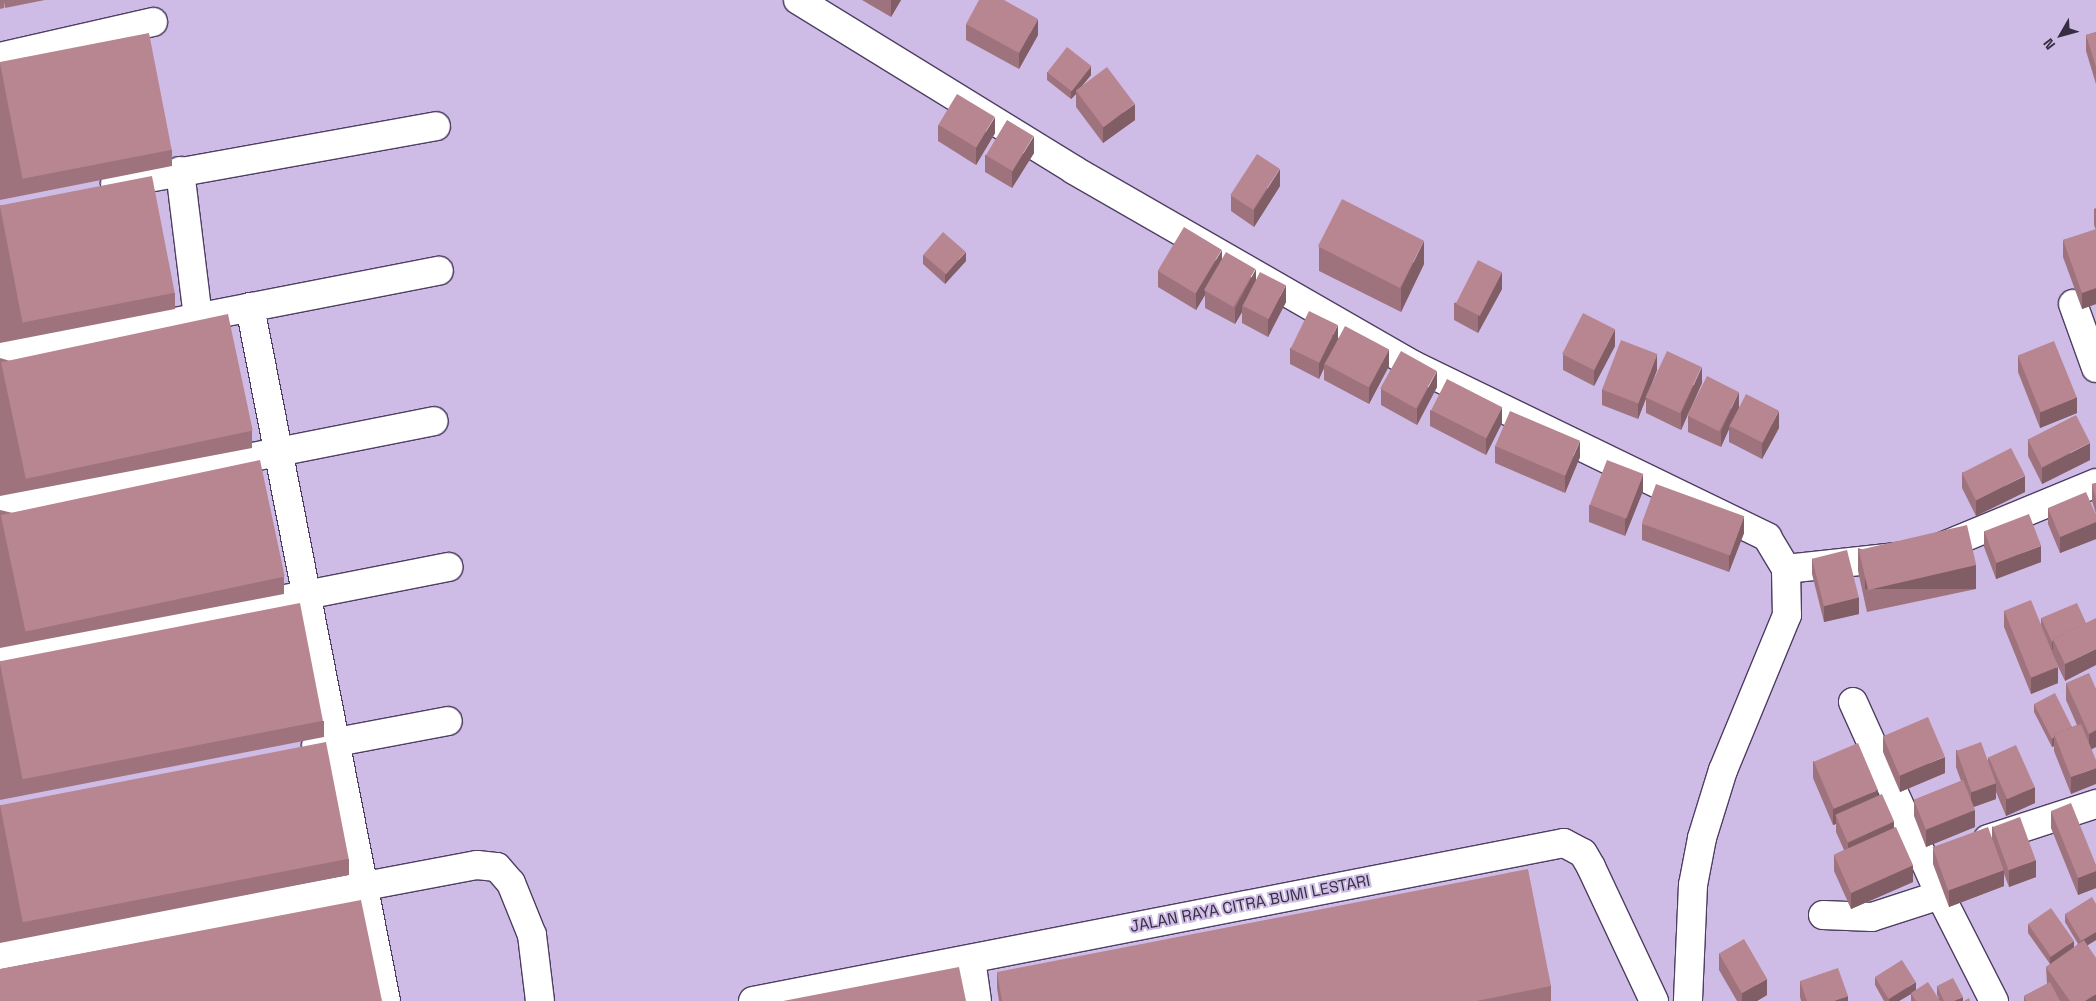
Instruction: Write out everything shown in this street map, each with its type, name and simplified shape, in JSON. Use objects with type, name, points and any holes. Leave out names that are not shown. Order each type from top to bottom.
[{"type":"street","points":[[798,0],[1074,170],[1413,365],[1756,530],[1795,567]]},
{"type":"street","points":[[0,57],[153,22]]},
{"type":"street","points":[[85,190],[180,171],[436,126]]},
{"type":"street","points":[[180,171],[198,317]]},
{"type":"street","points":[[0,356],[439,271]]},
{"type":"street","points":[[2073,304],[2096,368]]},
{"type":"street","points":[[250,307],[360,885],[386,1001]]},
{"type":"street","points":[[0,506],[434,421]]},
{"type":"street","points":[[1795,567],[1835,562],[1871,561],[1939,548],[2096,483]]},
{"type":"street","points":[[0,655],[448,567]]},
{"type":"street","points":[[1688,1001],[1693,885],[1702,838],[1723,770],[1787,615],[1795,567]]},
{"type":"street","points":[[1853,702],[1946,853],[1940,894],[1994,1001]]},
{"type":"street","points":[[294,750],[448,721]]},
{"type":"street","points":[[1946,853],[2096,804]]},
{"type":"street","name":"JALAN RAYA CITRA BUMI LESTARI","points":[[753,1001],[1564,843],[1583,853],[1591,867],[1654,1001]]},
{"type":"street","points":[[0,955],[360,885],[477,865],[497,867],[511,883],[532,935],[540,1001]]},
{"type":"street","points":[[1823,915],[1872,917],[1940,894]]},
{"type":"street","points":[[971,959],[977,1001]]},
{"type":"building","points":[[979,0],[1004,0],[1038,19],[1019,53],[966,24]]},
{"type":"building","points":[[2096,32],[2096,67],[2086,35]]},
{"type":"building","points":[[149,33],[172,150],[22,179],[0,62]]},
{"type":"building","points":[[1067,47],[1091,66],[1072,91],[1047,72]]},
{"type":"building","points":[[1107,67],[1135,104],[1104,127],[1076,90]]},
{"type":"building","points":[[957,94],[995,117],[976,148],[938,125]]},
{"type":"building","points":[[1007,120],[1034,136],[1012,171],[986,155]]},
{"type":"building","points":[[1257,154],[1280,169],[1253,210],[1230,195]]},
{"type":"building","points":[[152,176],[175,293],[23,322],[0,206]]},
{"type":"building","points":[[1342,199],[1424,241],[1400,288],[1318,246]]},
{"type":"building","points":[[1184,227],[1222,250],[1195,293],[1158,271]]},
{"type":"building","points":[[2096,229],[2096,288],[2082,293],[2063,240]]},
{"type":"building","points":[[943,232],[966,252],[946,274],[923,255]]},
{"type":"building","points":[[1226,252],[1255,269],[1233,307],[1204,290]]},
{"type":"building","points":[[1478,260],[1502,272],[1480,316],[1456,304]]},
{"type":"building","points":[[1260,272],[1286,285],[1269,319],[1243,306]]},
{"type":"building","points":[[1309,311],[1338,325],[1319,363],[1291,349]]},
{"type":"building","points":[[1583,313],[1615,329],[1594,370],[1562,354]]},
{"type":"building","points":[[228,314],[253,430],[26,479],[1,362]]},
{"type":"building","points":[[1345,326],[1389,349],[1369,387],[1325,364]]},
{"type":"building","points":[[1621,340],[1657,354],[1638,403],[1602,389]]},
{"type":"building","points":[[2054,341],[2077,398],[2041,412],[2018,356]]},
{"type":"building","points":[[1401,351],[1437,371],[1416,408],[1380,389]]},
{"type":"building","points":[[1667,351],[1701,367],[1680,413],[1645,397]]},
{"type":"building","points":[[1707,376],[1739,392],[1719,432],[1687,415]]},
{"type":"building","points":[[1447,379],[1502,407],[1486,438],[1431,410]]},
{"type":"building","points":[[1746,394],[1779,411],[1763,443],[1730,426]]},
{"type":"building","points":[[1510,411],[1580,441],[1565,476],[1495,446]]},
{"type":"building","points":[[2076,415],[2090,443],[2042,467],[2028,440]]},
{"type":"building","points":[[2011,448],[2025,476],[1976,501],[1962,473]]},
{"type":"building","points":[[260,460],[285,576],[26,631],[1,515]]},
{"type":"building","points":[[1607,460],[1643,474],[1626,519],[1590,505]]},
{"type":"building","points":[[2096,483],[2096,499],[2092,484]]},
{"type":"building","points":[[1656,484],[1744,516],[1730,556],[1642,523]]},
{"type":"building","points":[[2086,492],[2096,515],[2096,522],[2060,537],[2048,508]]},
{"type":"building","points":[[2029,514],[2041,546],[1996,563],[1984,531]]},
{"type":"building","points":[[1967,525],[1976,565],[1868,590],[1859,550]]},
{"type":"building","points":[[1847,550],[1859,598],[1824,606],[1812,559]]},
{"type":"building","points":[[2031,600],[2058,667],[2031,678],[2004,611]]},
{"type":"building","points":[[300,603],[323,721],[23,779],[0,661]]},
{"type":"building","points":[[2077,603],[2086,623],[2053,639],[2052,642],[2041,618]]},
{"type":"building","points":[[2096,618],[2096,649],[2065,664],[2053,639]]},
{"type":"building","points":[[2089,673],[2096,689],[2096,730],[2089,734],[2066,683]]},
{"type":"building","points":[[2055,693],[2072,727],[2054,734],[2052,739],[2034,704]]},
{"type":"building","points":[[1928,717],[1945,757],[1900,776],[1883,736]]},
{"type":"building","points":[[2081,724],[2096,760],[2096,768],[2071,777],[2054,734]]},
{"type":"building","points":[[326,742],[349,859],[23,922],[0,805]]},
{"type":"building","points":[[1981,742],[1996,783],[1972,792],[1957,751]]},
{"type":"building","points":[[1858,743],[1878,790],[1834,809],[1814,762]]},
{"type":"building","points":[[2016,745],[2035,787],[2007,799],[1989,757]]},
{"type":"building","points":[[1963,780],[1975,810],[1926,830],[1914,800]]},
{"type":"building","points":[[1882,794],[1894,821],[1848,842],[1835,815]]},
{"type":"building","points":[[2071,803],[2096,865],[2096,871],[2078,878],[2051,811]]},
{"type":"building","points":[[2020,817],[2036,860],[2008,870],[1993,827]]},
{"type":"building","points":[[1896,827],[1913,865],[1851,893],[1834,855]]},
{"type":"building","points":[[1988,827],[2004,870],[1948,890],[1933,847]]},
{"type":"building","points":[[1528,869],[1551,986],[1476,1001],[1002,1001],[997,972]]},
{"type":"building","points":[[2092,897],[2096,904],[2096,932],[2081,941],[2065,914]]},
{"type":"building","points":[[361,900],[382,1001],[0,1001],[0,969]]},
{"type":"building","points":[[2051,908],[2074,941],[2051,957],[2028,924]]},
{"type":"building","points":[[1744,939],[1767,979],[1742,993],[1719,954]]},
{"type":"building","points":[[2084,940],[2096,958],[2096,994],[2085,1001],[2070,1001],[2046,967]]},
{"type":"building","points":[[1902,960],[1916,982],[1889,999],[1875,977]]},
{"type":"building","points":[[959,967],[966,1001],[783,1001]]},
{"type":"building","points":[[1838,968],[1848,996],[1834,1001],[1807,1001],[1800,981]]},
{"type":"building","points":[[1953,978],[1963,997],[1954,1001],[1944,1001],[1937,986]]},
{"type":"building","points":[[1928,982],[1940,1001],[1916,1001],[1911,993]]},
{"type":"building","points":[[2050,982],[2060,1001],[2026,1001],[2024,996]]}]
